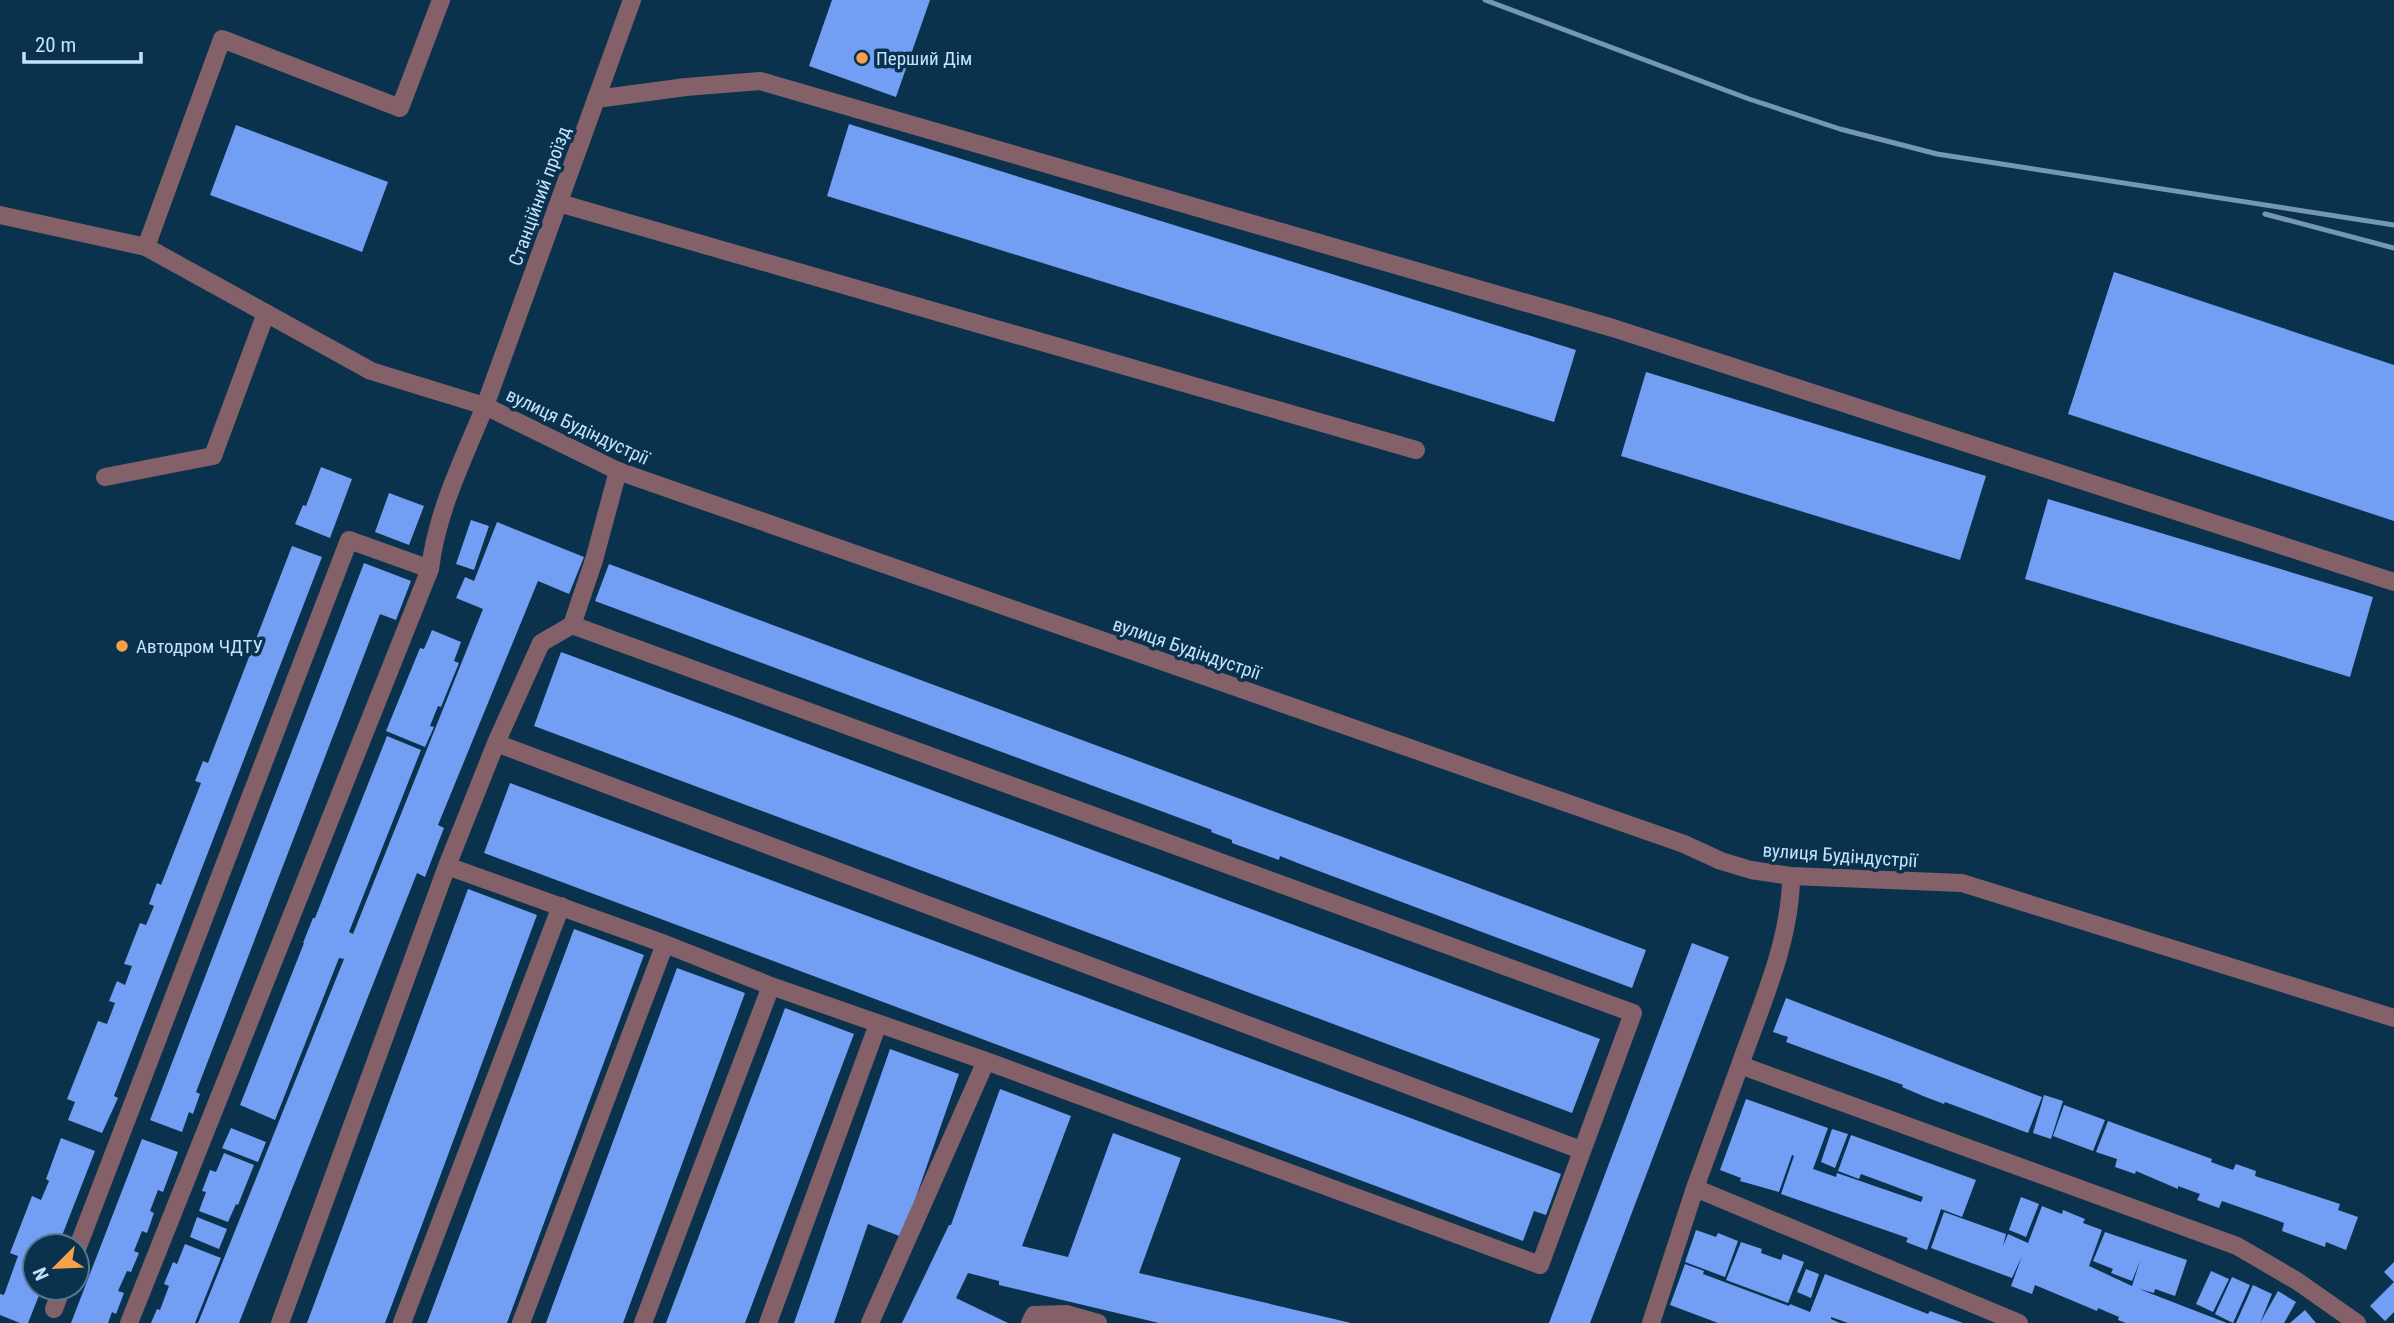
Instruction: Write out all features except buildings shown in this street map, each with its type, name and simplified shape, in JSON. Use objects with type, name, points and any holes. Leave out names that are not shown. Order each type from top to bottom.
[{"type":"street","points":[[146,247],[222,39],[400,108],[441,0]]},
{"type":"street","name":"Станційний проїзд","points":[[129,1323],[430,569],[434,539],[444,502],[485,406],[632,0]]},
{"type":"street","points":[[597,99],[686,87],[760,81],[1613,328],[2394,582]]},
{"type":"street","points":[[559,203],[1416,450]]},
{"type":"street","name":"вулиця Будіндустрії","points":[[0,215],[146,247],[371,371],[485,406],[618,471],[1658,834],[1721,861],[1751,870],[1791,876],[1962,883],[2394,1018]]},
{"type":"street","points":[[104,477],[213,456],[266,313]]},
{"type":"street","points":[[280,1323],[447,866],[496,743],[541,643],[572,625],[594,559],[618,471]]},
{"type":"street","points":[[84,1232],[349,540],[430,569]]},
{"type":"street","points":[[447,866],[1541,1265],[1633,1013],[572,625]]},
{"type":"street","points":[[496,743],[1581,1150]]},
{"type":"street","points":[[1653,1323],[1695,1188],[1772,974],[1787,920],[1791,876]]},
{"type":"street","points":[[402,1323],[561,906]]},
{"type":"street","points":[[521,1323],[664,944]]},
{"type":"street","points":[[643,1323],[771,986]]},
{"type":"street","points":[[768,1323],[878,1024]]},
{"type":"street","points":[[870,1323],[986,1061]]},
{"type":"street","points":[[1740,1065],[2237,1246],[2297,1281],[2357,1323]]},
{"type":"street","points":[[1695,1188],[2019,1323]]},
{"type":"street","points":[[54,1309],[57,1302]]},
{"type":"street","points":[[1030,1323],[1034,1315],[1066,1314],[1098,1323]]},
{"type":"railway","points":[[1485,0],[1749,99],[1840,129],[1937,154],[2394,225]]},
{"type":"railway","points":[[2265,214],[2394,248]]},
{"type":"place","name":"Перший Дім","points":[[862,58]]},
{"type":"place","name":"Автодром ЧДТУ","points":[[122,646]]}]
